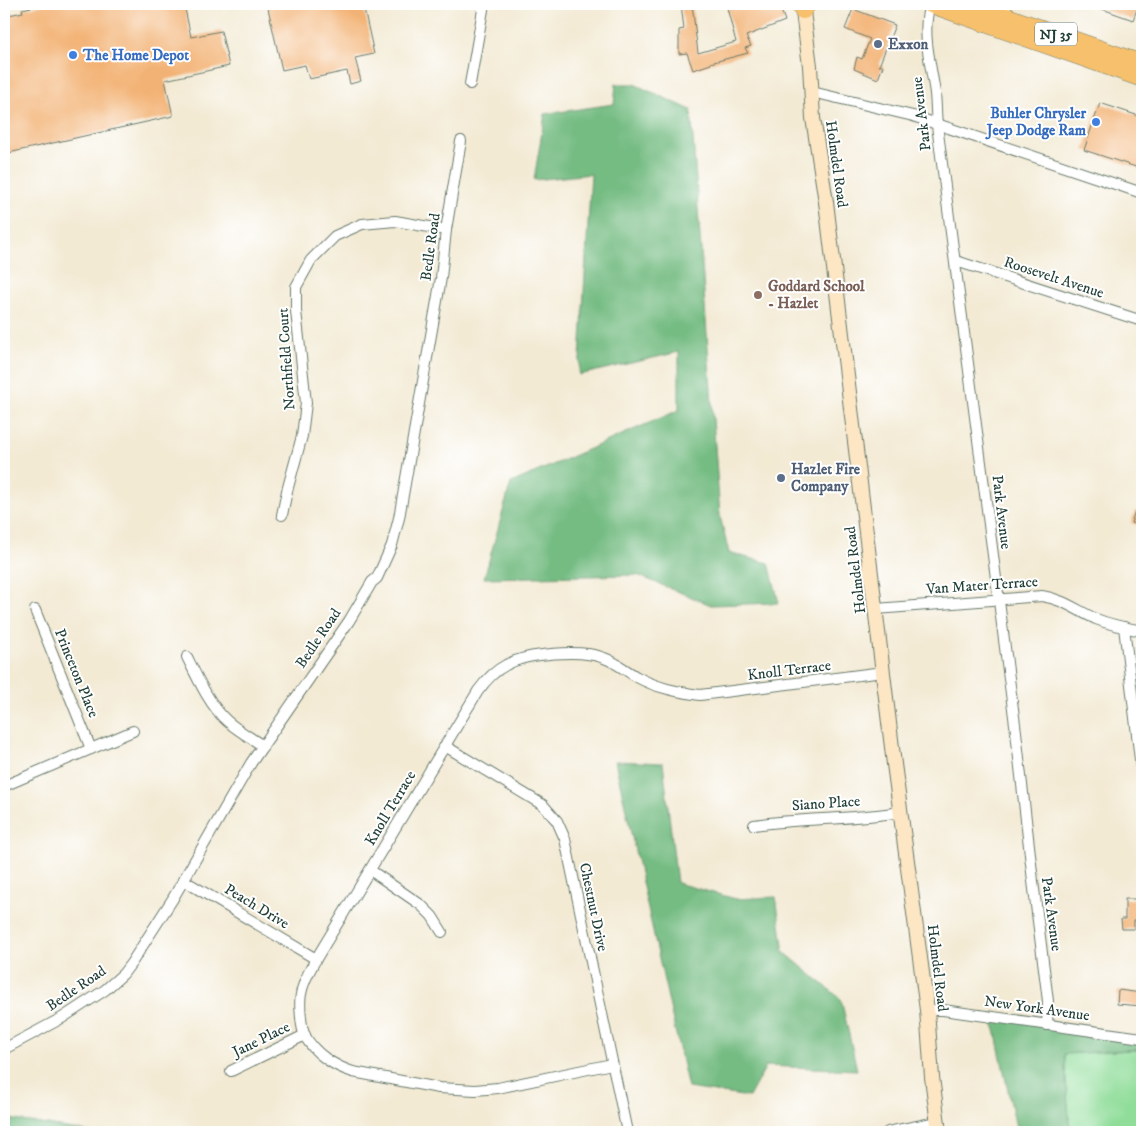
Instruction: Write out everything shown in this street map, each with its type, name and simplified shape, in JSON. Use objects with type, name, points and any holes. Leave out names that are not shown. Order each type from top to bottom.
[{"type":"highway","name":"NJ 35","points":[[931,4],[1142,78]]},
{"type":"highway","name":"NJ 35","points":[[970,4],[1005,10],[1142,64]]},
{"type":"main road","name":"Holmdel Road","points":[[804,6],[813,118],[826,202],[900,812],[906,843],[927,1010],[938,1127]]},
{"type":"street","points":[[470,84],[484,4]]},
{"type":"street","name":"Park Avenue","points":[[931,4],[926,32],[1016,732],[1032,881],[1048,1001],[1047,1025]]},
{"type":"street","points":[[812,92],[913,116],[1142,193]]},
{"type":"street","name":"Bedle Road","points":[[4,1049],[69,1014],[115,982],[132,962],[262,746],[349,621],[372,582],[377,578],[392,545],[399,518],[441,278],[446,230],[462,141]]},
{"type":"street","name":"Northfield Court","points":[[282,515],[302,436],[306,404],[296,312],[296,288],[311,260],[335,236],[362,224],[395,220],[446,230]]},
{"type":"street","name":"Roosevelt Avenue","points":[[956,261],[1142,321]]},
{"type":"street","name":"Van Mater Terrace","points":[[876,609],[1034,595],[1050,597],[1065,602],[1096,619],[1142,631]]},
{"type":"street","name":"Princeton Place","points":[[35,610],[91,748]]},
{"type":"street","points":[[1124,627],[1142,776]]},
{"type":"street","name":"Knoll Terrace","points":[[612,1064],[498,1088],[455,1090],[353,1072],[338,1067],[318,1052],[305,1035],[300,1007],[301,994],[306,978],[316,958],[478,691],[487,679],[506,664],[530,657],[574,653],[594,655],[612,661],[651,684],[687,693],[700,694],[731,692],[883,672]]},
{"type":"street","points":[[187,657],[195,674],[218,711],[233,726],[262,746]]},
{"type":"street","points":[[4,786],[133,731]]},
{"type":"street","name":"Chestnut Drive","points":[[445,746],[536,800],[557,821],[565,840],[626,1132]]},
{"type":"street","name":"Siano Place","points":[[754,825],[782,821],[900,812]]},
{"type":"street","points":[[370,870],[421,905],[432,916],[442,932]]},
{"type":"street","name":"Peach Drive","points":[[183,880],[316,958]]},
{"type":"street","name":"New York Avenue","points":[[927,1010],[943,1010],[1142,1038]]},
{"type":"street","name":"Jane Place","points":[[231,1071],[305,1035]]},
{"type":"street","points":[[888,1132],[938,1127]]},
{"type":"green space","points":[[616,84],[634,84],[691,110],[720,516],[729,553],[769,563],[779,603],[711,605],[637,575],[484,578],[511,483],[679,410],[679,352],[579,375],[591,174],[534,180],[545,114],[614,104]]},
{"type":"green space","points":[[615,761],[663,763],[677,883],[736,899],[776,897],[784,952],[841,999],[857,1070],[766,1066],[749,1097],[688,1088]]},
{"type":"green space","points":[[992,1016],[1142,1039],[1142,1049],[1064,1054],[1070,1132],[1017,1132]]},
{"type":"green space","points":[[1134,1050],[1142,1052],[1142,1132],[1070,1132],[1064,1054]]},
{"type":"green space","points":[[4,1118],[91,1132],[4,1132]]},
{"type":"building","name":"The Home Depot","points":[[46,4],[184,4],[191,37],[221,31],[229,66],[165,80],[173,116],[4,154],[4,16],[23,12],[22,9]]},
{"type":"building","points":[[267,4],[363,4],[374,54],[355,58],[361,81],[350,84],[347,71],[309,79],[305,65],[282,70]]},
{"type":"building","points":[[681,4],[692,4],[698,53],[736,42],[726,4],[779,4],[785,21],[746,36],[751,46],[745,48],[748,53],[710,63],[693,70],[687,53],[679,54],[679,30],[684,29]]},
{"type":"building","points":[[1092,4],[1139,4],[1133,20]]},
{"type":"building","name":"Exxon","points":[[853,9],[895,25],[879,66],[883,66],[878,79],[854,69],[857,57],[862,59],[870,39],[845,29]]},
{"type":"building","points":[[1100,103],[1142,117],[1142,169],[1084,150]]},
{"type":"building","points":[[1135,511],[1142,513],[1142,526],[1131,523]]},
{"type":"building","points":[[1125,899],[1141,899],[1141,920],[1134,920],[1134,929],[1122,929],[1121,919],[1125,919]]},
{"type":"building","points":[[1118,990],[1142,993],[1142,1006],[1117,1004]]},
{"type":"place","name":"Exxon","points":[[878,44]]},
{"type":"place","name":"The Home Depot","points":[[73,55]]},
{"type":"place","name":"Buhler Chrysler Jeep Dodge Ram","points":[[1096,122]]},
{"type":"place","name":"Goddard School - Hazlet","points":[[758,295]]},
{"type":"place","name":"Hazlet Fire Company","points":[[781,478]]}]
